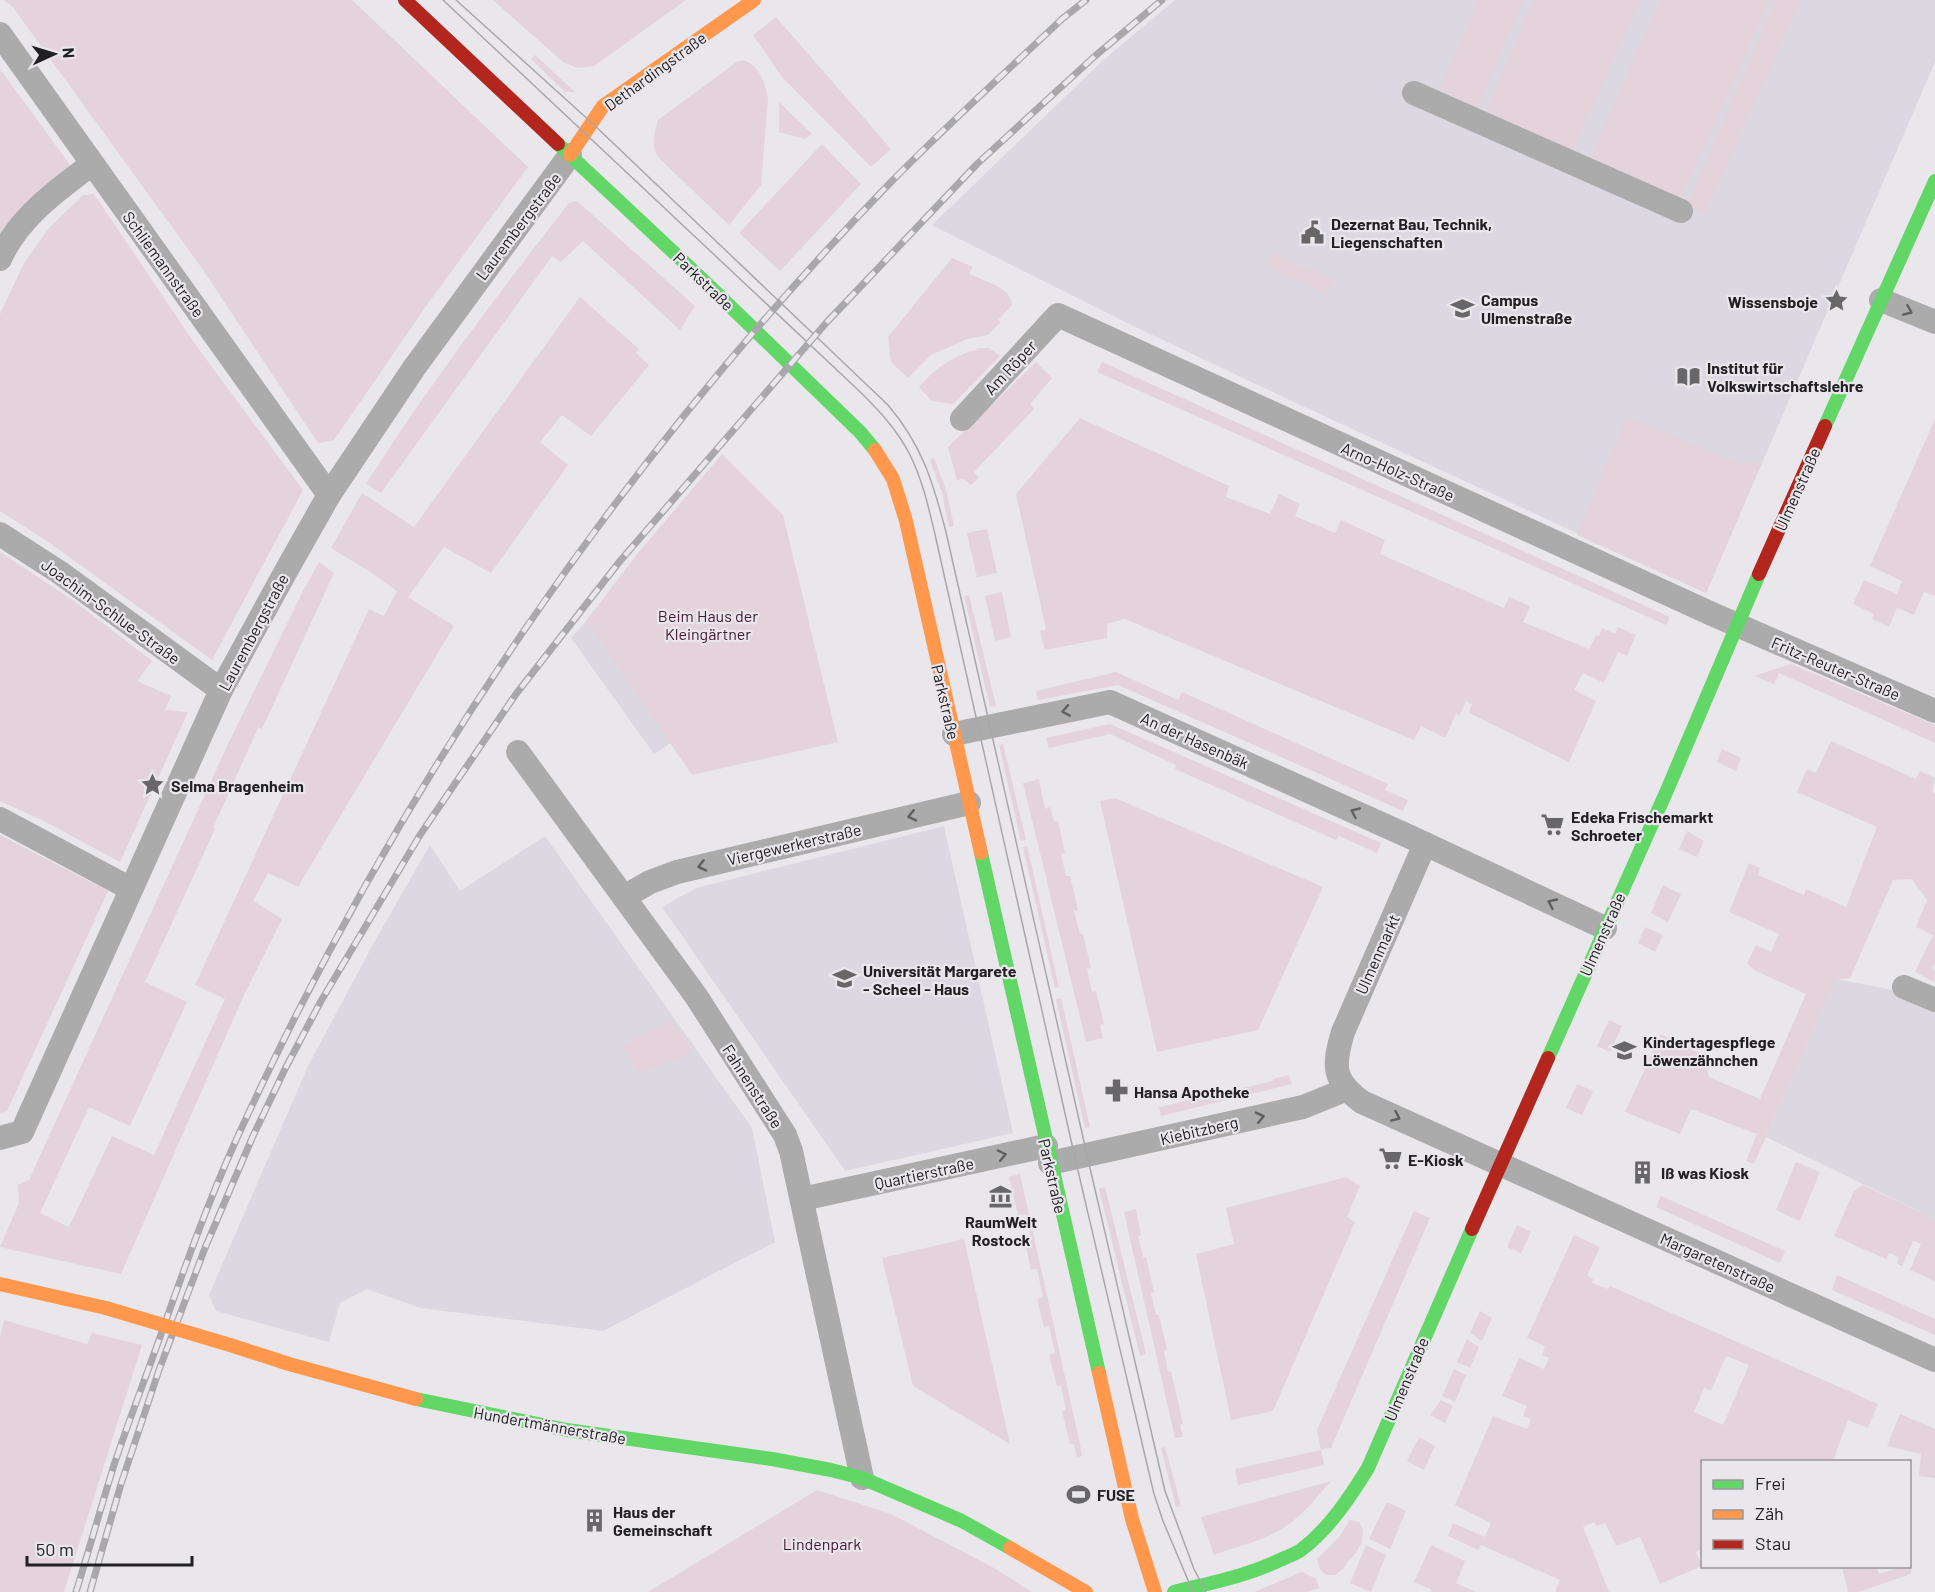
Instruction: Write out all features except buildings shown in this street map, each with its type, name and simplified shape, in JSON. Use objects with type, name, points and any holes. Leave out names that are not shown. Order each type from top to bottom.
[{"type":"street","name":"Parkstraße","points":[[405,0],[570,154],[860,432],[885,464],[892,477],[904,516],[1132,1519],[1155,1592]]},
{"type":"street","name":"Dethardingstraße","points":[[570,154],[603,106],[727,7],[754,0]]},
{"type":"street","name":"Schliemannstraße","points":[[0,34],[329,495]]},
{"type":"street","points":[[1414,93],[1681,211]]},
{"type":"street","name":"Laurembergstraße","points":[[0,1138],[22,1132],[221,690],[329,495],[414,368],[570,154]]},
{"type":"street","points":[[0,259],[29,217],[58,190],[92,164]]},
{"type":"street","name":"Ulmenstraße","points":[[1174,1592],[1231,1578],[1270,1565],[1300,1551],[1320,1533],[1351,1496],[1368,1468],[1935,181]]},
{"type":"street","points":[[1881,300],[1935,322]]},
{"type":"street","name":"Arno-Holz-Straße","points":[[1058,315],[1738,625]]},
{"type":"street","name":"Am Röper","points":[[962,419],[1058,315]]},
{"type":"street","name":"Joachim-Schlue-Straße","points":[[0,534],[59,572],[221,690]]},
{"type":"street","name":"Fritz-Reuter-Straße","points":[[1738,625],[1935,711]]},
{"type":"street","name":"An der Hasenbäk","points":[[954,734],[1110,702],[1425,844]]},
{"type":"street","name":"Fahnenstraße","points":[[518,752],[696,996],[785,1135],[802,1199],[862,1478]]},
{"type":"street","name":"Viergewerkerstraße","points":[[624,897],[650,882],[676,872],[969,803]]},
{"type":"street","points":[[0,819],[131,889]]},
{"type":"street","points":[[1425,844],[1605,928]]},
{"type":"street","name":"Ulmenmarkt","points":[[1345,1090],[1337,1072],[1337,1052],[1343,1032],[1425,844]]},
{"type":"street","points":[[1904,987],[1935,1000]]},
{"type":"street","points":[[1345,1090],[1362,1102],[1500,1164]]},
{"type":"street","name":"Kiebitzberg","points":[[1048,1155],[1303,1107],[1345,1090]]},
{"type":"street","name":"Quartierstraße","points":[[802,1199],[1048,1155]]},
{"type":"street","name":"Margaretenstraße","points":[[1500,1164],[1935,1360]]},
{"type":"street","name":"Hundertmännerstraße","points":[[0,1284],[106,1308],[289,1364],[433,1404],[567,1430],[772,1459],[862,1478],[962,1521],[1086,1592]]},
{"type":"shaded area","name":"Campus Ulmenstraße","points":[[1175,0],[1935,0],[1935,62],[1706,593],[1125,322],[932,225],[1101,62]]},
{"type":"shaded area","points":[[586,621],[671,743],[654,754],[571,638]]},
{"type":"shaded area","name":"Universität Margarete - Scheel - Haus","points":[[944,826],[1013,1133],[845,1171],[662,907],[696,888]]},
{"type":"shaded area","points":[[545,836],[752,1128],[775,1242],[603,1331],[420,1308],[367,1289],[340,1303],[329,1342],[216,1311],[209,1295],[308,1066],[377,937],[430,845],[460,891]]},
{"type":"shaded area","points":[[1835,979],[1888,989],[1935,1009],[1935,1219],[1766,1137]]},
{"type":"green space","points":[[3,0],[352,0],[528,167],[429,302],[334,440],[318,443],[201,267],[12,6]]},
{"type":"green space","points":[[493,0],[686,0],[594,66],[578,68],[563,62]]},
{"type":"green space","points":[[1479,0],[1524,0],[1474,113],[1436,97]]},
{"type":"green space","points":[[1533,0],[1640,0],[1571,154],[1484,116]]},
{"type":"green space","points":[[1660,0],[1769,0],[1680,201],[1589,161]]},
{"type":"green space","points":[[1776,0],[1801,0],[1705,213],[1687,205]]},
{"type":"green space","points":[[776,17],[891,149],[871,167],[782,77],[753,35]]},
{"type":"green space","points":[[535,55],[575,92],[565,92],[531,59]]},
{"type":"green space","points":[[738,61],[747,61],[756,68],[764,83],[768,98],[761,185],[729,225],[659,158],[654,149],[654,139],[658,120]]},
{"type":"green space","points":[[0,69],[70,165],[29,200],[0,239]]},
{"type":"green space","points":[[779,102],[812,134],[805,139],[779,132]]},
{"type":"green space","points":[[822,144],[861,184],[780,271],[739,233]]},
{"type":"green space","points":[[94,194],[195,344],[303,490],[212,660],[47,541],[0,511],[0,314],[24,263],[50,227],[83,195]]},
{"type":"green space","points":[[577,201],[695,306],[680,330],[583,241],[561,262],[552,256],[381,493],[366,484],[439,376],[490,306],[569,203]]},
{"type":"green space","points":[[1274,253],[1303,268],[1304,266],[1334,279],[1327,295],[1268,267]]},
{"type":"green space","points":[[952,258],[973,267],[969,274],[1002,289],[1012,305],[998,320],[1001,322],[988,335],[967,339],[931,355],[908,378],[891,362],[888,337]]},
{"type":"green space","points":[[580,297],[639,349],[636,353],[649,365],[591,436],[562,415],[540,442],[568,465],[491,573],[444,547],[408,597],[454,626],[298,887],[268,873],[253,901],[282,919],[244,995],[121,1274],[0,1247],[19,1203],[18,1185],[29,1180],[228,744],[319,562],[334,573],[262,729],[258,728],[145,982],[187,1002],[130,1126],[89,1107],[40,1213],[69,1227],[112,1136],[154,1155],[225,999],[195,985],[369,609],[384,616],[397,591],[331,548],[362,493],[414,527]]},
{"type":"green space","points":[[980,348],[989,348],[1000,356],[953,404],[932,401],[919,387],[946,363]]},
{"type":"green space","points":[[1036,362],[1052,378],[1030,404],[1034,409],[974,472],[979,478],[971,485],[963,479],[957,480],[948,447]]},
{"type":"green space","points":[[1102,362],[1670,617],[1666,625],[1097,372]]},
{"type":"green space","points":[[1627,416],[1740,464],[1762,462],[1706,593],[1577,535]]},
{"type":"green space","points":[[1080,418],[1229,486],[1226,497],[1270,514],[1279,494],[1300,504],[1295,516],[1335,533],[1341,520],[1385,540],[1380,554],[1504,608],[1509,597],[1530,606],[1523,622],[1589,649],[1602,628],[1615,634],[1618,627],[1636,635],[1627,656],[1618,652],[1604,683],[1583,673],[1574,690],[1596,701],[1569,762],[1469,713],[1472,704],[1466,701],[1460,715],[1456,714],[1445,738],[1421,726],[1414,740],[1125,619],[1107,624],[1107,638],[1045,650],[1040,631],[1046,629],[1016,494]]},
{"type":"green space","points":[[1935,419],[1935,596],[1924,592],[1914,615],[1897,608],[1889,627],[1872,619],[1874,614],[1853,604],[1864,580],[1897,594],[1902,581],[1870,566]]},
{"type":"green space","name":"Beim Haus der Kleingärtner","points":[[722,454],[783,515],[838,742],[692,775],[586,621],[638,553]]},
{"type":"green space","points":[[934,458],[946,490],[954,526],[949,527],[942,493],[930,460]]},
{"type":"green space","points":[[987,529],[997,573],[977,577],[967,533]]},
{"type":"green space","points":[[0,552],[74,601],[152,661],[137,681],[171,696],[165,710],[188,712],[120,862],[44,821],[0,801]]},
{"type":"green space","points":[[1002,592],[1011,637],[995,641],[985,596]]},
{"type":"green space","points":[[969,595],[996,706],[990,707],[964,596]]},
{"type":"green space","points":[[1791,664],[1935,725],[1935,743],[1779,673],[1774,684],[1754,676]]},
{"type":"green space","points":[[1116,672],[1178,700],[1182,692],[1388,784],[1385,790],[1408,800],[1403,811],[1118,685],[1038,700],[1036,691]]},
{"type":"green space","points":[[1110,724],[1381,843],[1377,853],[1339,836],[1336,840],[1175,769],[1176,765],[1110,734],[1049,748],[1046,738]]},
{"type":"green space","points":[[1831,741],[1916,779],[1920,771],[1935,778],[1932,792],[1935,794],[1935,963],[1932,969],[1935,971],[1934,982],[1915,972],[1933,935],[1916,927],[1927,900],[1912,879],[1893,880],[1850,978],[1835,980],[1754,1164],[1746,1161],[1757,1134],[1691,1109],[1680,1134],[1625,1112],[1661,1034],[1705,1056],[1709,1077],[1760,1099],[1806,994],[1756,971],[1747,964],[1756,945],[1771,952],[1779,934],[1729,912],[1749,863],[1760,868],[1758,875],[1804,895],[1806,889],[1846,907],[1877,827],[1797,792],[1807,769],[1816,773]]},
{"type":"green space","points":[[1003,744],[1026,840],[1021,841],[999,745]]},
{"type":"green space","points":[[1722,749],[1741,758],[1736,771],[1717,762]]},
{"type":"green space","points":[[1039,779],[1045,809],[1050,807],[1054,821],[1058,821],[1065,853],[1061,854],[1066,876],[1070,876],[1078,910],[1074,911],[1080,934],[1083,934],[1091,968],[1087,969],[1092,992],[1096,991],[1104,1024],[1100,1025],[1103,1038],[1086,1042],[1023,783]]},
{"type":"green space","points":[[1115,798],[1323,887],[1258,1030],[1157,1052],[1100,801]]},
{"type":"green space","points":[[1687,831],[1704,841],[1697,857],[1679,849]]},
{"type":"green space","points":[[0,835],[108,891],[7,1111],[0,1113]]},
{"type":"green space","points":[[1027,846],[1059,987],[1055,988],[1023,847]]},
{"type":"green space","points":[[1663,885],[1681,894],[1668,922],[1651,913]]},
{"type":"green space","points":[[1645,927],[1663,935],[1655,952],[1638,943]]},
{"type":"green space","points":[[1061,998],[1090,1127],[1085,1128],[1056,999]]},
{"type":"green space","points":[[671,1020],[693,1052],[645,1072],[637,1070],[622,1046]]},
{"type":"green space","points":[[1609,1020],[1622,1026],[1610,1052],[1597,1046]]},
{"type":"green space","points":[[1289,1075],[1292,1084],[1161,1116],[1159,1107],[1273,1081],[1273,1079]]},
{"type":"green space","points":[[1577,1084],[1593,1091],[1582,1115],[1566,1108]]},
{"type":"green space","points":[[1796,1162],[1820,1172],[1800,1221],[1776,1210]]},
{"type":"green space","points":[[1020,1174],[1082,1456],[1077,1457],[1074,1444],[1070,1444],[1062,1411],[1066,1410],[1061,1386],[1057,1386],[1049,1355],[1055,1353],[1049,1326],[1044,1327],[1037,1299],[1043,1297],[1037,1269],[1031,1270],[1025,1242],[1031,1240],[1025,1214],[1018,1215],[1009,1177]]},
{"type":"green space","points":[[1346,1177],[1360,1186],[1347,1217],[1355,1222],[1273,1411],[1231,1420],[1196,1254],[1234,1244],[1226,1208]]},
{"type":"green space","points":[[1863,1185],[1935,1219],[1935,1281],[1910,1270],[1921,1244],[1913,1241],[1902,1266],[1897,1264],[1899,1257],[1889,1253],[1886,1259],[1834,1236],[1854,1191]]},
{"type":"green space","points":[[1105,1187],[1146,1354],[1140,1356],[1099,1189]]},
{"type":"green space","points":[[1661,1196],[1785,1251],[1780,1263],[1656,1207]]},
{"type":"green space","points":[[1136,1209],[1141,1235],[1138,1236],[1143,1257],[1146,1257],[1154,1292],[1151,1293],[1167,1350],[1164,1351],[1183,1424],[1180,1425],[1183,1437],[1175,1438],[1124,1212]]},
{"type":"green space","points":[[1414,1211],[1430,1218],[1331,1448],[1321,1450],[1317,1430]]},
{"type":"green space","points":[[1517,1225],[1531,1232],[1521,1253],[1507,1247]]},
{"type":"green space","points":[[1574,1235],[1600,1247],[1587,1276],[1593,1279],[1592,1283],[1608,1289],[1610,1286],[1878,1404],[1868,1428],[1848,1420],[1833,1460],[1701,1460],[1701,1550],[1696,1552],[1701,1566],[1660,1584],[1640,1537],[1616,1546],[1605,1523],[1597,1526],[1594,1522],[1583,1527],[1609,1592],[1555,1592],[1560,1580],[1481,1545],[1478,1550],[1448,1536],[1453,1523],[1485,1537],[1491,1523],[1455,1505],[1493,1416],[1527,1429],[1531,1419],[1523,1416],[1527,1406],[1502,1396],[1519,1358],[1544,1369],[1549,1358],[1542,1355],[1545,1346],[1527,1338]],"holes":[[[1726,1356],[1749,1365],[1723,1425],[1694,1412],[1704,1388],[1711,1391]]]},
{"type":"green space","points":[[964,1239],[1010,1444],[913,1386],[882,1258]]},
{"type":"green space","points":[[1837,1275],[1935,1319],[1935,1335],[1832,1290]]},
{"type":"green space","points":[[1480,1311],[1492,1318],[1482,1341],[1470,1333]]},
{"type":"green space","points":[[4,1320],[87,1344],[92,1333],[142,1345],[64,1592],[0,1592],[0,1337]]},
{"type":"green space","points":[[1467,1339],[1479,1347],[1470,1368],[1457,1362]]},
{"type":"green space","points":[[1454,1369],[1466,1375],[1455,1402],[1442,1396]]},
{"type":"green space","points":[[1441,1400],[1453,1406],[1445,1423],[1430,1415]]},
{"type":"green space","points":[[1900,1414],[1935,1429],[1935,1478],[1919,1476],[1921,1454],[1887,1446]]},
{"type":"green space","points":[[1419,1437],[1435,1446],[1424,1470],[1407,1461]]},
{"type":"green space","points":[[1165,1447],[1181,1506],[1176,1507],[1161,1448]]},
{"type":"green space","points":[[1321,1450],[1324,1465],[1238,1485],[1235,1469]]},
{"type":"green space","points":[[1331,1481],[1314,1501],[1288,1525],[1256,1541],[1214,1555],[1201,1517]]},
{"type":"green space","name":"Lindenpark","points":[[817,1490],[891,1514],[994,1568],[1032,1592],[648,1592]]},
{"type":"green space","points":[[1387,1502],[1406,1511],[1390,1549],[1369,1539]]},
{"type":"green space","points":[[1350,1520],[1359,1522],[1363,1530],[1362,1543],[1344,1568],[1335,1575],[1326,1575],[1320,1569],[1317,1559],[1340,1536]]},
{"type":"green space","points":[[1366,1545],[1386,1555],[1371,1592],[1350,1583]]},
{"type":"green space","points":[[1431,1545],[1465,1561],[1456,1583],[1476,1592],[1431,1592],[1432,1590],[1414,1582]]},
{"type":"green space","points":[[1842,1568],[1876,1568],[1879,1574],[1897,1568],[1910,1568],[1911,1574],[1858,1592],[1848,1592]]},
{"type":"green space","points":[[1302,1572],[1316,1579],[1319,1588],[1307,1592],[1254,1592]]},
{"type":"tram line","points":[[443,0],[863,395],[892,427],[910,455],[921,483],[934,530],[1075,1158],[1154,1494],[1193,1592]]},
{"type":"tram line","points":[[456,0],[592,123],[888,405],[918,450],[931,480],[946,532],[1165,1491],[1194,1569],[1206,1592]]},
{"type":"railway","points":[[76,1592],[119,1449],[196,1238],[226,1163],[300,1007],[369,879],[443,754],[523,632],[608,514],[698,399],[792,288],[891,182],[954,120],[1062,19],[1086,0]]},
{"type":"railway","points":[[90,1592],[121,1484],[159,1370],[205,1248],[253,1136],[321,1001],[420,835],[516,694],[620,561],[827,322],[977,164],[1095,56],[1162,0]]},
{"type":"traffic: fast","points":[[558,144],[703,280],[860,432],[875,450]]},
{"type":"traffic: fast","points":[[1825,426],[1935,181]]},
{"type":"traffic: fast","points":[[1548,1058],[1668,788],[1759,574]]},
{"type":"traffic: fast","points":[[981,853],[1099,1373]]},
{"type":"traffic: fast","points":[[1174,1592],[1267,1566],[1301,1550],[1330,1522],[1368,1468],[1472,1229]]},
{"type":"traffic: fast","points":[[416,1399],[567,1430],[772,1459],[831,1470],[862,1478],[962,1521],[1010,1548]]},
{"type":"traffic: slow","points":[[570,155],[603,106],[754,0]]},
{"type":"traffic: slow","points":[[875,450],[893,479],[906,521],[981,853]]},
{"type":"traffic: slow","points":[[0,1284],[106,1308]]},
{"type":"traffic: slow","points":[[106,1308],[230,1345]]},
{"type":"traffic: slow","points":[[230,1345],[416,1399]]},
{"type":"traffic: slow","points":[[1099,1373],[1132,1519],[1155,1592]]},
{"type":"traffic: slow","points":[[1010,1548],[1086,1592]]},
{"type":"traffic: jam","points":[[405,0],[558,144]]},
{"type":"traffic: jam","points":[[1759,574],[1825,426]]},
{"type":"traffic: jam","points":[[1472,1229],[1548,1058]]},
{"type":"place","name":"Dezernat Bau, Technik, Liegenschaften","points":[[1313,232]]},
{"type":"place","name":"Wissensboje","points":[[1836,301]]},
{"type":"place","name":"Campus Ulmenstraße","points":[[1463,308]]},
{"type":"place","name":"Institut für Volkswirtschaftslehre","points":[[1689,376]]},
{"type":"place","name":"Selma Bragenheim","points":[[153,785]]},
{"type":"place","name":"Edeka Frischemarkt Schroeter","points":[[1553,825]]},
{"type":"place","name":"Universität Margarete - Scheel - Haus","points":[[845,979]]},
{"type":"place","name":"Kindertagespflege Löwenzähnchen","points":[[1625,1050]]},
{"type":"place","name":"Hansa Apotheke","points":[[1116,1091]]},
{"type":"place","name":"E-Kiosk","points":[[1390,1159]]},
{"type":"place","name":"Iß was Kiosk","points":[[1643,1172]]},
{"type":"place","name":"RaumWelt Rostock","points":[[1001,1196]]},
{"type":"place","name":"FUSE","points":[[1079,1494]]},
{"type":"place","name":"Haus der Gemeinschaft","points":[[595,1520]]}]
